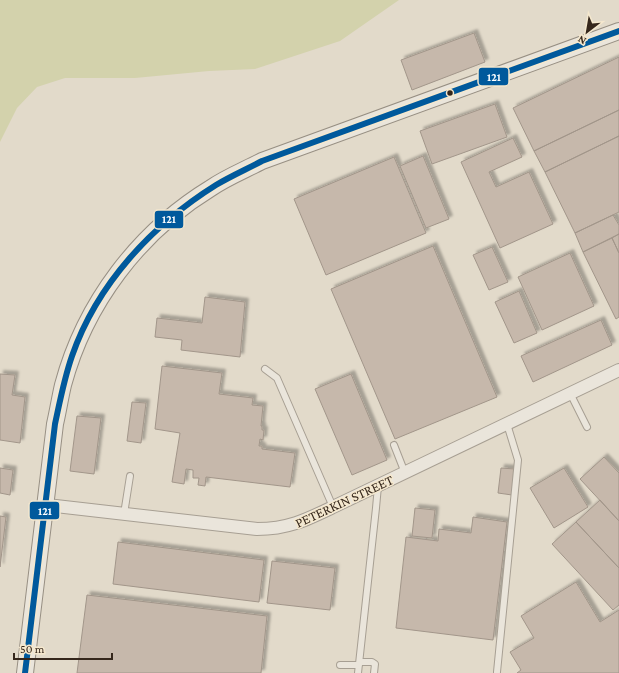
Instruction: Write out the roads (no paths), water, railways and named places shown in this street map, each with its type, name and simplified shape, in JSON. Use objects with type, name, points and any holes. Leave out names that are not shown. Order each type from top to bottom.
[{"type":"street","points":[[25,673],[57,418],[63,386],[76,349],[92,314],[112,280],[136,251],[164,222],[212,187],[262,161],[619,31]]},
{"type":"street","name":"PETERKIN STREET","points":[[46,505],[257,529],[274,529],[304,521],[619,370]]},
{"type":"lane","points":[[265,370],[277,378],[334,507]]},
{"type":"lane","points":[[570,393],[587,427]]},
{"type":"lane","points":[[497,672],[518,460],[507,424]]},
{"type":"lane","points":[[394,445],[405,473]]},
{"type":"lane","points":[[124,514],[130,476]]},
{"type":"lane","points":[[358,673],[378,486]]},
{"type":"lane","points":[[340,665],[372,662],[375,664],[374,673]]}]
